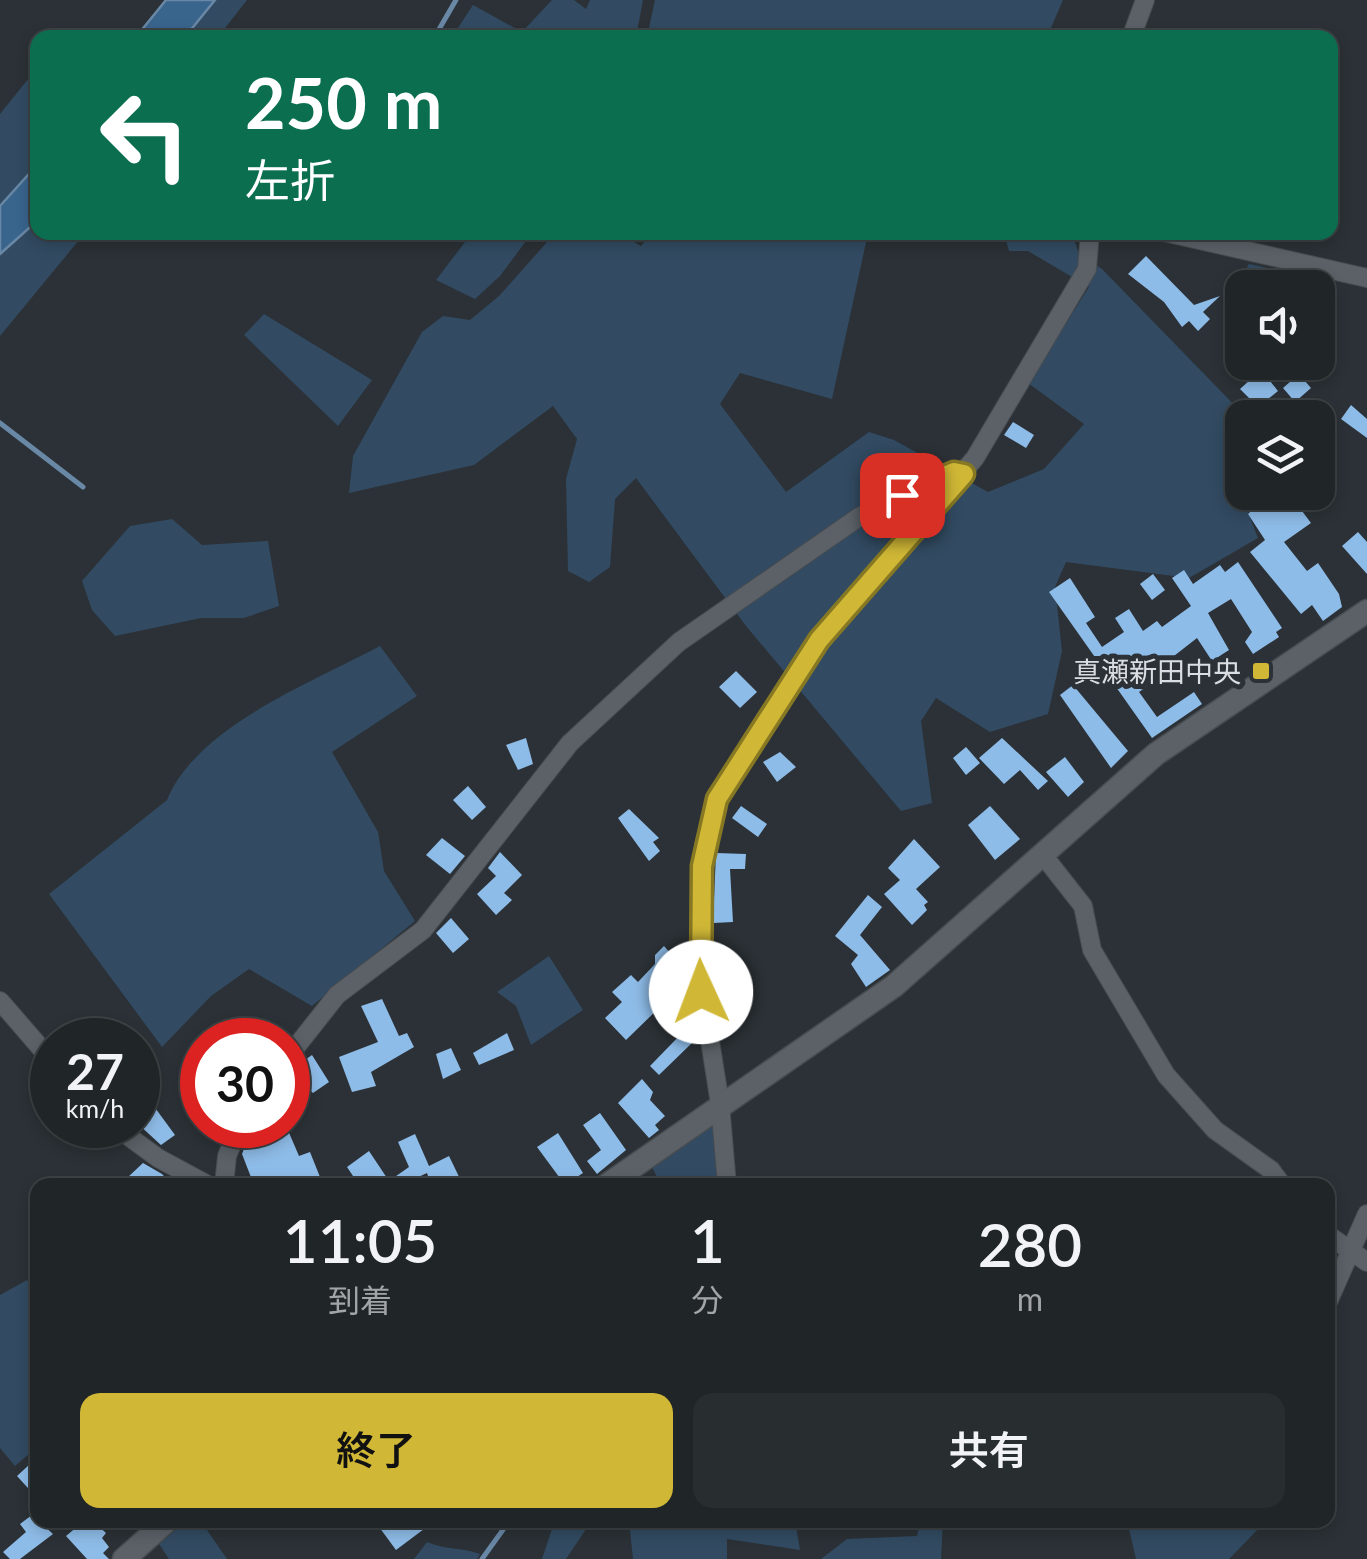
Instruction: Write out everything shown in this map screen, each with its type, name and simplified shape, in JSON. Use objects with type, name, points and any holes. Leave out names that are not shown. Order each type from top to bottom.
[{"type":"street","points":[[1134,30],[1144,0]]},
{"type":"street","points":[[726,1178],[720,1104],[698,971],[704,845],[717,799],[819,640],[964,474],[1087,269],[1089,240]]},
{"type":"street","points":[[1199,240],[1367,278]]},
{"type":"street","points":[[310,1030],[337,995],[423,930],[570,743],[679,642],[858,517],[954,472],[964,474]]},
{"type":"street","points":[[617,1178],[894,986],[1156,754],[1367,611]]},
{"type":"street","points":[[1043,855],[1083,906],[1092,950],[1166,1075],[1215,1130],[1276,1178]]},
{"type":"street","points":[[0,1001],[30,1036]]},
{"type":"street","points":[[144,1148],[195,1178]]},
{"type":"street","points":[[225,1178],[230,1148]]},
{"type":"street","points":[[1335,1292],[1360,1258],[1367,1214]]},
{"type":"street","points":[[1335,1240],[1360,1258]]},
{"type":"street","points":[[124,1559],[159,1528]]},
{"type":"shaded area","points":[[166,0],[215,0],[191,30],[142,30]]},
{"type":"shaded area","points":[[215,0],[247,0],[223,30],[191,30]]},
{"type":"shaded area","points":[[552,0],[574,0],[586,9],[590,0],[643,0],[637,30],[524,30]]},
{"type":"shaded area","points":[[655,0],[1063,0],[1050,30],[649,30]]},
{"type":"shaded area","points":[[473,5],[518,30],[457,30]]},
{"type":"shaded area","points":[[30,77],[30,173],[0,206],[0,114]]},
{"type":"shaded area","points":[[30,173],[30,227],[0,254],[0,206]]},
{"type":"shaded area","points":[[30,227],[30,240],[79,240],[0,336],[0,254]]},
{"type":"shaded area","points":[[467,240],[527,240],[500,276],[475,299],[436,280]]},
{"type":"shaded area","points":[[549,240],[630,240],[641,246],[646,240],[866,240],[832,399],[740,373],[720,404],[786,492],[869,432],[894,440],[988,492],[1044,469],[1084,424],[1028,383],[1089,287],[1028,251],[1009,251],[1006,240],[1074,240],[1079,254],[1102,269],[1229,400],[1225,400],[1225,510],[1247,510],[1258,538],[1189,578],[1066,562],[1055,587],[1062,651],[1048,714],[990,732],[936,698],[921,721],[932,803],[901,811],[746,626],[636,478],[615,499],[610,567],[589,582],[568,571],[566,479],[577,439],[553,406],[474,465],[349,493],[353,456],[422,332],[443,316],[470,320],[499,296]]},
{"type":"shaded area","points":[[1249,264],[1277,270],[1246,270]]},
{"type":"shaded area","points":[[264,314],[372,380],[338,426],[244,335]]},
{"type":"shaded area","points":[[172,519],[202,545],[268,541],[279,606],[244,618],[201,618],[115,636],[92,610],[82,581],[130,526]]},
{"type":"shaded area","points":[[380,646],[417,696],[332,752],[378,832],[384,871],[415,921],[312,1006],[249,969],[211,996],[190,1018],[180,1018],[180,1028],[162,1047],[160,1018],[141,1018],[49,894],[167,800],[182,774],[230,728],[291,691]]},
{"type":"shaded area","points":[[549,956],[583,1010],[531,1045],[516,1006],[497,992]]},
{"type":"shaded area","points":[[714,1124],[720,1178],[658,1178],[652,1167]]},
{"type":"shaded area","points":[[27,1280],[30,1286],[30,1453],[15,1466],[0,1448],[0,1295]]},
{"type":"shaded area","points":[[178,1528],[206,1528],[227,1559],[169,1559],[159,1544]]},
{"type":"shaded area","points":[[552,1528],[587,1528],[566,1559],[542,1559]]},
{"type":"shaded area","points":[[630,1528],[796,1528],[800,1550],[727,1539],[727,1559],[633,1559]]},
{"type":"shaded area","points":[[919,1528],[943,1528],[941,1559],[821,1559],[847,1539],[917,1536]]},
{"type":"shaded area","points":[[1129,1528],[1259,1528],[1229,1559],[1136,1559]]},
{"type":"shaded area","points":[[427,1542],[480,1554],[477,1559],[414,1559]]},
{"type":"building","points":[[1146,256],[1194,305],[1220,296],[1203,312],[1210,319],[1198,331],[1189,321],[1182,327],[1164,302],[1128,274]]},
{"type":"building","points":[[1250,380],[1269,380],[1278,391],[1267,400],[1251,400],[1240,389]]},
{"type":"building","points":[[1292,380],[1304,380],[1311,388],[1293,400],[1283,388]]},
{"type":"building","points":[[1351,405],[1367,419],[1367,438],[1341,419]]},
{"type":"building","points":[[1013,422],[1034,435],[1026,448],[1004,435]]},
{"type":"building","points":[[1252,510],[1301,510],[1311,523],[1284,542],[1307,571],[1318,563],[1339,594],[1342,607],[1323,621],[1312,605],[1301,614],[1250,552],[1265,540],[1248,514]]},
{"type":"building","points":[[1358,532],[1367,542],[1367,574],[1342,546]]},
{"type":"building","points":[[1238,562],[1282,628],[1276,632],[1279,637],[1253,654],[1245,642],[1252,632],[1231,599],[1208,613],[1229,650],[1212,661],[1197,638],[1165,663],[1170,670],[1139,692],[1157,717],[1194,692],[1202,704],[1152,738],[1049,592],[1070,578],[1095,617],[1086,623],[1102,647],[1124,632],[1115,618],[1129,609],[1143,631],[1157,621],[1162,627],[1191,606],[1172,578],[1184,570],[1193,584],[1220,565],[1225,572]]},
{"type":"building","points":[[1153,574],[1165,590],[1152,600],[1140,584]]},
{"type":"building","points":[[736,671],[757,692],[740,708],[719,687]]},
{"type":"building","points":[[1073,685],[1128,751],[1111,768],[1060,695]]},
{"type":"building","points":[[526,738],[533,764],[518,770],[506,745]]},
{"type":"building","points":[[1002,738],[1048,781],[1038,790],[1020,770],[1004,784],[979,758]]},
{"type":"building","points":[[966,747],[980,763],[966,775],[953,758]]},
{"type":"building","points":[[780,752],[796,767],[777,782],[763,762]]},
{"type":"building","points":[[1065,757],[1084,782],[1068,797],[1046,772]]},
{"type":"building","points":[[468,786],[486,807],[472,820],[453,800]]},
{"type":"building","points":[[741,806],[767,824],[758,837],[732,818]]},
{"type":"building","points":[[990,806],[1020,839],[995,860],[968,825]]},
{"type":"building","points":[[629,809],[659,838],[653,842],[660,851],[649,861],[618,818]]},
{"type":"building","points":[[442,838],[465,856],[450,874],[426,855]]},
{"type":"building","points":[[914,839],[940,867],[916,889],[928,902],[924,905],[927,910],[912,925],[884,894],[900,880],[888,868]]},
{"type":"building","points":[[500,852],[522,875],[504,893],[512,900],[496,915],[477,894],[496,876],[488,868]]},
{"type":"building","points":[[716,853],[746,854],[745,869],[730,869],[733,922],[713,923]]},
{"type":"building","points":[[868,895],[882,907],[860,935],[890,970],[866,987],[851,964],[858,955],[835,936]]},
{"type":"building","points":[[451,918],[469,939],[453,953],[436,933]]},
{"type":"building","points":[[664,946],[687,972],[660,998],[663,1004],[626,1040],[605,1018],[622,1002],[612,992],[631,975],[638,982],[655,964],[655,955]]},
{"type":"building","points":[[382,999],[399,1036],[407,1033],[414,1047],[371,1072],[376,1086],[352,1092],[339,1057],[378,1042],[361,1006]]},
{"type":"building","points":[[684,1031],[694,1041],[659,1075],[650,1066]]},
{"type":"building","points":[[507,1033],[514,1050],[479,1065],[473,1053]]},
{"type":"building","points":[[451,1048],[461,1070],[443,1079],[436,1054]]},
{"type":"building","points":[[310,1056],[329,1082],[313,1093],[310,1090]]},
{"type":"building","points":[[642,1079],[653,1092],[650,1100],[665,1116],[655,1125],[659,1130],[649,1138],[618,1103]]},
{"type":"building","points":[[600,1113],[626,1150],[597,1174],[587,1161],[601,1150],[583,1125]]},
{"type":"building","points":[[160,1115],[175,1135],[160,1144]]},
{"type":"building","points":[[558,1133],[583,1173],[576,1178],[560,1178],[537,1147]]},
{"type":"building","points":[[415,1134],[429,1166],[449,1156],[460,1178],[429,1178],[427,1173],[416,1178],[393,1178],[409,1167],[398,1142]]},
{"type":"building","points":[[244,1148],[296,1148],[299,1156],[310,1152],[320,1177],[251,1178],[242,1154]]},
{"type":"building","points":[[369,1151],[387,1178],[354,1178],[347,1167]]},
{"type":"building","points":[[143,1163],[166,1178],[127,1178]]},
{"type":"building","points":[[30,1464],[30,1490],[17,1476]]},
{"type":"building","points":[[30,1516],[30,1528],[47,1528],[53,1534],[20,1559],[10,1559],[3,1552],[26,1532],[20,1524]]},
{"type":"building","points":[[76,1528],[100,1528],[106,1533],[102,1538],[109,1547],[103,1553],[109,1559],[87,1559],[66,1536]]},
{"type":"building","points":[[380,1528],[425,1528],[396,1550]]},
{"type":"waterway","points":[[439,30],[456,0]]},
{"type":"waterway","points":[[0,423],[83,487]]},
{"type":"waterway","points":[[482,1559],[504,1528]]},
{"type":"place","name":"真瀬新田中央","points":[[1261,671]]},
{"type":"route","points":[[701,992],[698,971],[702,866],[707,828],[717,799],[819,640],[964,474],[954,472],[902,495]]}]
